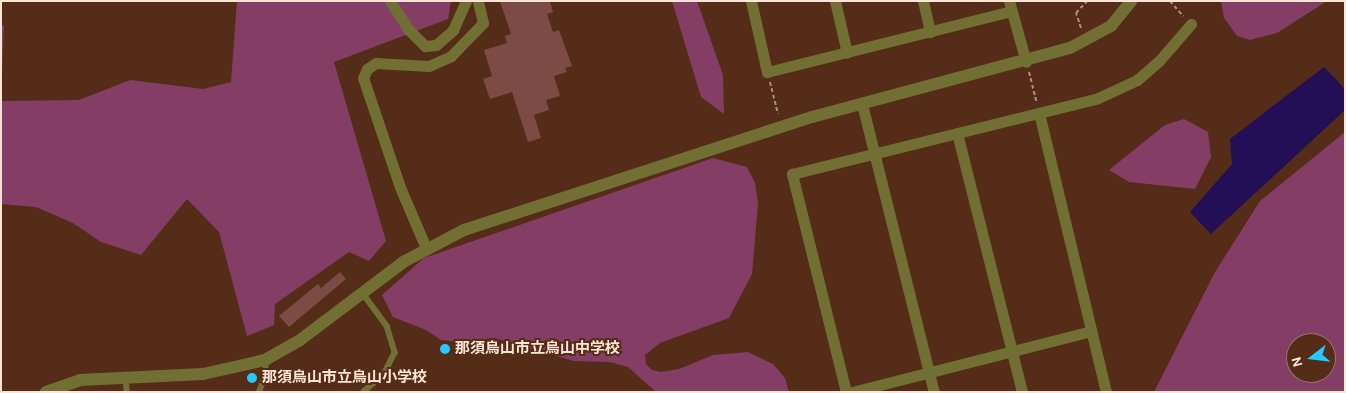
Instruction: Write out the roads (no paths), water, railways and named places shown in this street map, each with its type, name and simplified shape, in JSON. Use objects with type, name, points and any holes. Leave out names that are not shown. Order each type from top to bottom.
[{"type":"street","points":[[390,1],[408,30],[425,46],[436,45],[454,30],[466,1]]},
{"type":"street","points":[[426,248],[400,187],[363,78],[367,69],[376,63],[429,66],[451,56],[483,23],[478,1]]},
{"type":"street","points":[[751,1],[768,72],[930,32],[1010,6],[1026,62]]},
{"type":"street","points":[[835,1],[847,53]]},
{"type":"street","points":[[923,1],[930,32]]},
{"type":"street","points":[[46,392],[80,380],[126,376],[203,374],[264,360],[300,340],[362,292],[426,248],[480,224],[782,126],[1026,62],[1086,42],[1111,26],[1131,1]]},
{"type":"street","points":[[846,392],[792,174],[1098,98],[1138,80],[1159,61],[1191,24]]},
{"type":"street","points":[[862,104],[934,392]]},
{"type":"street","points":[[1039,113],[1106,392]]},
{"type":"street","points":[[957,133],[1022,392]]},
{"type":"street","points":[[852,392],[1091,331]]},
{"type":"lane","points":[[362,292],[387,326],[395,353],[384,375],[364,392]]},
{"type":"lane","points":[[259,392],[266,374],[264,360]]},
{"type":"lane","points":[[126,376],[127,392]]},
{"type":"place","name":"那須烏山市立烏山中学校","points":[[445,349]]},
{"type":"place","name":"那須烏山市立烏山小学校","points":[[252,378]]}]
